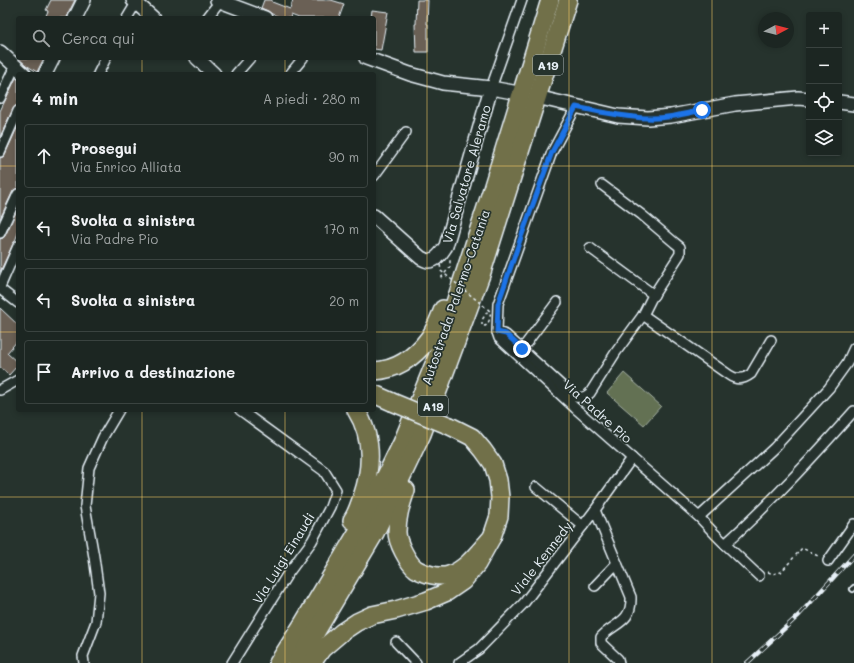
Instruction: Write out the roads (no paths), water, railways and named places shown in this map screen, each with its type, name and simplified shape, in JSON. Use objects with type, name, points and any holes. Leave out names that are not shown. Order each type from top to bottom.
[{"type":"highway","name":"Autostrada Palermo-Catania","points":[[278,663],[361,526],[402,443],[438,352],[492,189],[550,0]]},
{"type":"highway","name":"Autostrada Palermo-Catania","points":[[296,663],[375,533],[422,434],[482,272],[568,0]]},
{"type":"highway","points":[[492,537],[471,561],[460,570],[448,575],[437,576],[417,569],[407,559],[401,547],[397,533],[399,510],[413,472],[430,436],[488,274],[517,179],[527,131]]},
{"type":"highway","points":[[376,371],[399,365],[409,359],[430,337],[443,310],[458,265],[492,189]]},
{"type":"highway","points":[[312,663],[322,649],[342,632],[357,622],[372,615],[426,601],[447,592],[463,581],[477,564],[492,537],[499,516],[500,497],[498,480],[493,464],[472,437],[450,426],[376,395]]},
{"type":"highway","points":[[268,663],[295,621],[356,513],[365,488],[369,454],[363,423],[357,412]]},
{"type":"street","points":[[76,16],[84,0]]},
{"type":"street","points":[[491,88],[522,0]]},
{"type":"street","points":[[129,16],[134,1],[151,16]]},
{"type":"street","points":[[208,16],[218,1],[259,16]]},
{"type":"street","points":[[0,52],[20,70]]},
{"type":"street","points":[[46,72],[52,60]]},
{"type":"street","points":[[99,72],[105,60]]},
{"type":"street","points":[[202,60],[212,72]]},
{"type":"street","points":[[238,72],[248,60]]},
{"type":"street","points":[[292,72],[301,60]]},
{"type":"street","points":[[372,60],[410,74],[443,83],[513,92]]},
{"type":"street","points":[[0,98],[16,76]]},
{"type":"street","name":"Via Salvatore Aleramo","points":[[376,218],[421,258],[428,260],[442,258],[441,254],[446,246],[491,88]]},
{"type":"street","points":[[545,99],[618,116],[648,118],[671,116],[735,104],[798,98],[806,99]]},
{"type":"street","points":[[842,102],[854,104]]},
{"type":"street","points":[[576,107],[552,152],[498,304],[497,332],[506,334],[573,396],[580,398],[590,393],[616,352],[643,315],[680,254],[680,246],[602,185]]},
{"type":"street","points":[[0,152],[16,116]]},
{"type":"street","points":[[376,173],[406,132]]},
{"type":"street","points":[[0,233],[16,198]]},
{"type":"street","points":[[590,248],[654,295]]},
{"type":"street","points":[[16,251],[0,288],[16,301]]},
{"type":"street","points":[[522,349],[557,302]]},
{"type":"street","points":[[643,315],[733,377],[738,378],[747,377],[751,374],[771,340]]},
{"type":"street","name":"Via Padre Pio","points":[[497,332],[499,338],[575,408],[699,517],[759,576]]},
{"type":"street","points":[[699,517],[779,443],[828,388],[847,363],[854,348]]},
{"type":"street","points":[[0,390],[16,381]]},
{"type":"street","points":[[725,544],[748,524],[854,411]]},
{"type":"street","points":[[84,663],[83,656],[96,622],[99,593],[85,506],[89,468],[118,412]]},
{"type":"street","name":"Via Luigi Einaudi","points":[[232,663],[287,575],[312,541],[330,507],[336,490],[324,471],[243,412]]},
{"type":"street","name":"Viale Kennedy","points":[[459,663],[479,649],[524,603],[595,510],[632,458]]},
{"type":"street","points":[[536,487],[583,526]]},
{"type":"street","points":[[595,510],[631,597],[631,605],[622,622],[601,637],[601,643],[618,659],[619,663]]},
{"type":"street","points":[[828,561],[854,524]]},
{"type":"street","points":[[595,586],[617,563]]},
{"type":"street","points":[[396,642],[416,663]]},
{"type":"railway","points":[[747,663],[799,615],[854,555]]}]
